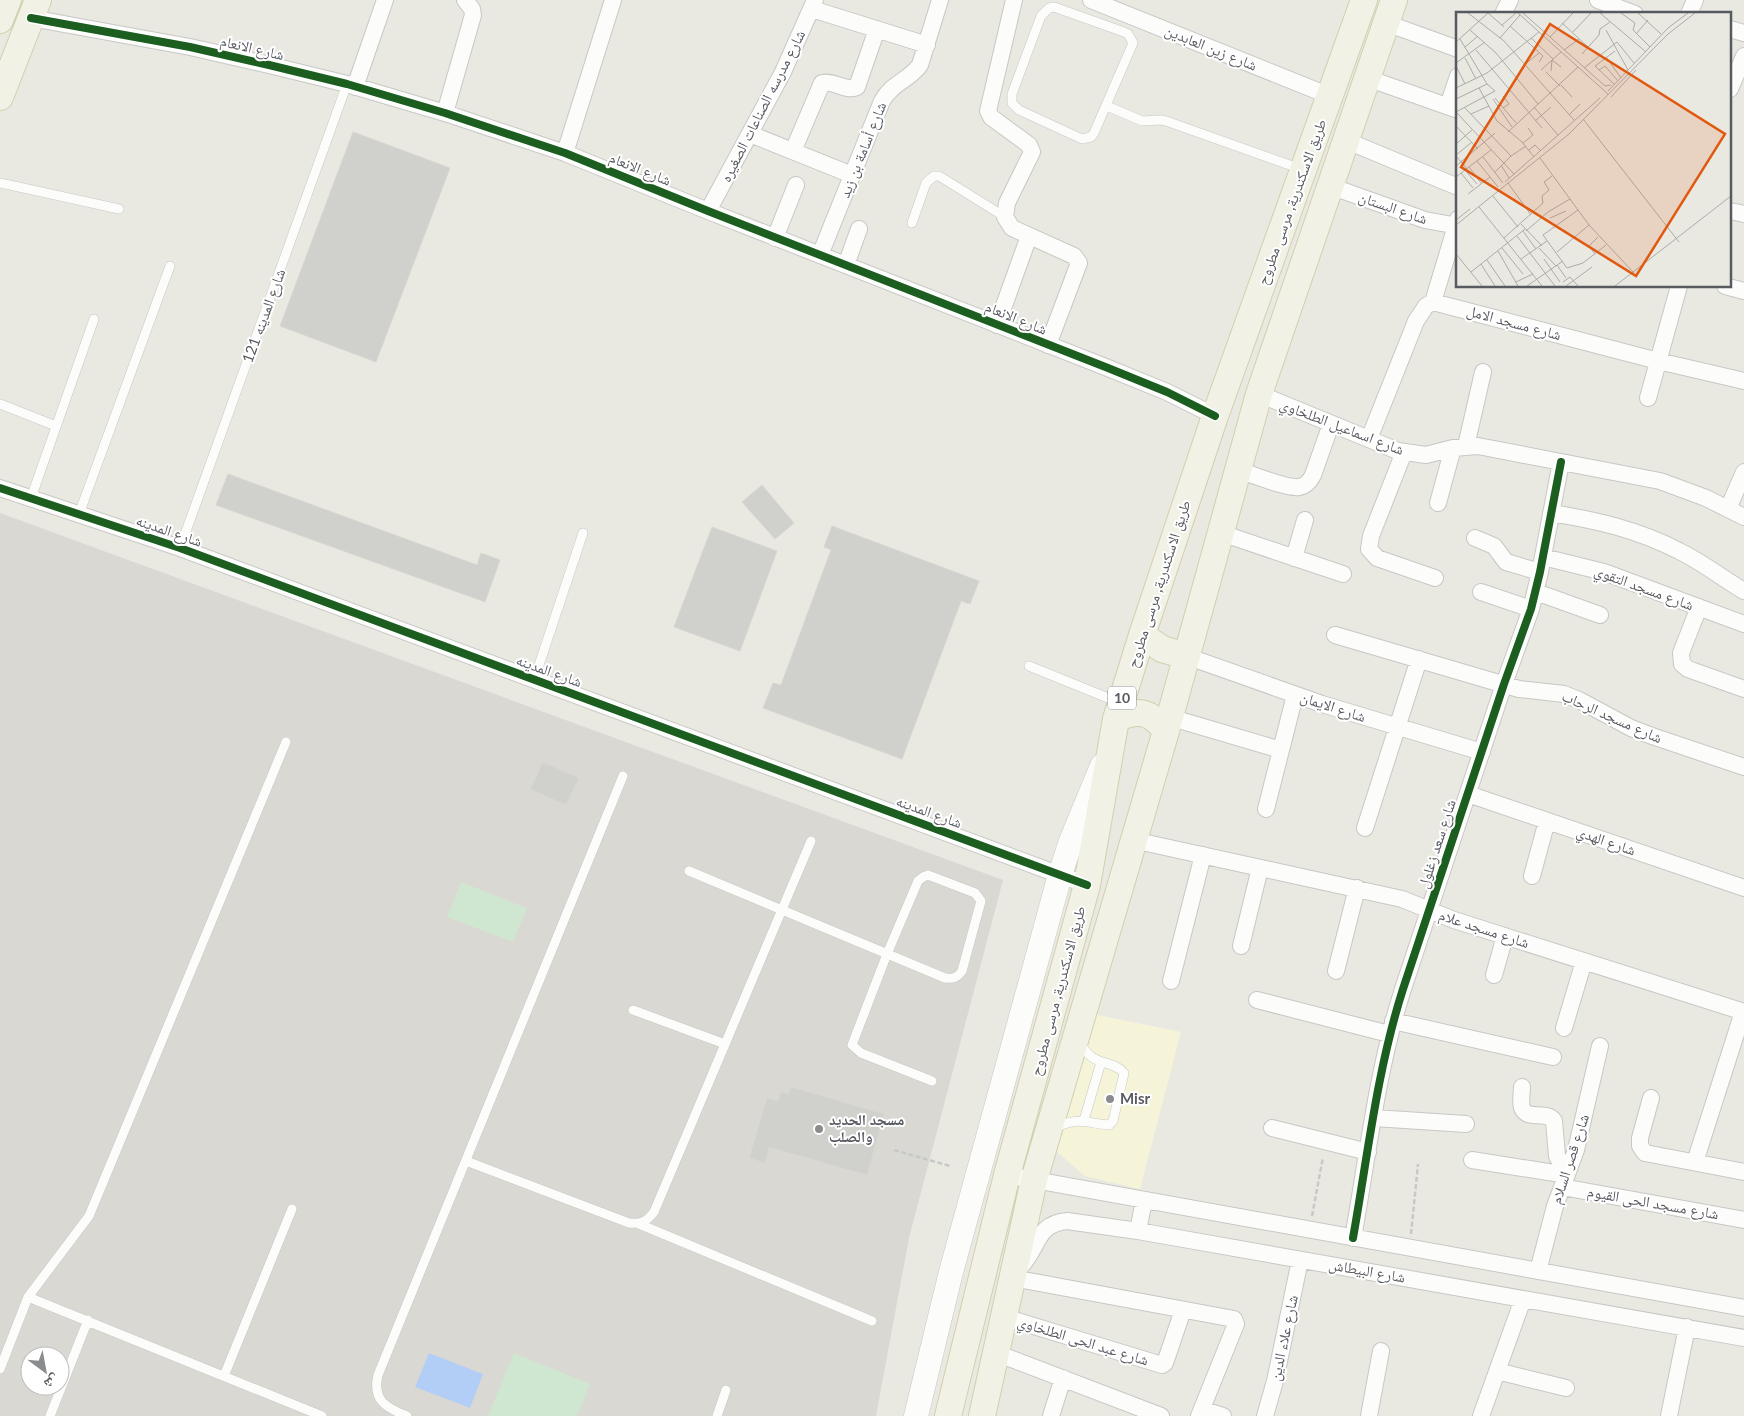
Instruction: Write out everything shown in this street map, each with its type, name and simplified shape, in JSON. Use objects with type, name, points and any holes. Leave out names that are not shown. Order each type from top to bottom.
[{"type":"main road","points":[[0,20],[8,0]]},
{"type":"main road","name":"طريق الاسكندرية, مرسى مطروح","points":[[948,1416],[1007,1175],[1087,885],[1118,711],[1215,416],[1364,0]]},
{"type":"main road","points":[[0,97],[35,9]]},
{"type":"main road","name":"طريق الاسكندرية, مرسى مطروح","points":[[982,1416],[1034,1180],[1168,724],[1259,394],[1390,11]]},
{"type":"main road","points":[[1142,635],[1162,649],[1186,656]]},
{"type":"main road","points":[[1118,711],[1149,715],[1168,724]]},
{"type":"main road","points":[[916,1416],[951,1272],[1060,876],[1071,841],[1096,777],[1110,748]]},
{"type":"street","points":[[351,85],[385,0]]},
{"type":"street","points":[[445,113],[473,15],[472,9],[465,0]]},
{"type":"street","points":[[565,153],[613,0]]},
{"type":"street","name":"شارع أسامة بن زيد","points":[[820,255],[882,101],[893,86],[915,72],[920,65],[940,0]]},
{"type":"street","points":[[1014,0],[988,111],[990,117],[1029,146],[1032,152],[1007,203],[1005,217],[1012,228],[1074,256],[1079,263],[1048,345]]},
{"type":"street","name":"شارع زين العابدين","points":[[1091,0],[1330,96]]},
{"type":"street","points":[[1504,12],[1510,0]]},
{"type":"street","points":[[1598,0],[1635,9]]},
{"type":"street","points":[[1690,12],[1695,0]]},
{"type":"street","points":[[813,4],[877,29],[927,45]]},
{"type":"street","name":"شارع مدرسه الصناعات الصغيره","points":[[708,211],[783,72],[813,4]]},
{"type":"street","name":"شارع الانعام","points":[[35,9],[181,46],[351,85],[445,113],[565,153],[775,238],[1145,383],[1215,416]]},
{"type":"street","points":[[1390,11],[1456,48]]},
{"type":"street","points":[[793,151],[822,83],[827,82],[852,89],[857,87],[877,29]]},
{"type":"street","points":[[1732,84],[1744,56]]},
{"type":"street","points":[[1367,78],[1453,108],[1456,89]]},
{"type":"street","points":[[750,134],[852,175]]},
{"type":"street","points":[[1346,140],[1456,185]]},
{"type":"street","points":[[775,238],[796,185]]},
{"type":"street","name":"شارع البستان","points":[[1330,186],[1425,220],[1456,223]]},
{"type":"street","points":[[1369,439],[1416,321],[1426,306],[1433,302],[1456,226]]},
{"type":"street","points":[[846,265],[859,229]]},
{"type":"street","points":[[996,325],[1029,236]]},
{"type":"street","points":[[1648,398],[1678,288]]},
{"type":"street","name":"شارع مسجد الامل","points":[[1433,302],[1658,361],[1744,381]]},
{"type":"street","points":[[1438,503],[1460,447],[1483,372]]},
{"type":"street","name":"شارع اسماعيل الطلخاوي","points":[[1259,394],[1404,452],[1426,455],[1460,447],[1478,446],[1660,481],[1683,489],[1744,517]]},
{"type":"street","points":[[1238,470],[1294,487],[1304,486],[1311,479],[1331,424]]},
{"type":"street","points":[[1404,452],[1371,536],[1370,549],[1377,558],[1435,578]]},
{"type":"street","name":"شارع سعد زغلول","points":[[1354,1238],[1391,1028],[1504,684],[1531,609],[1542,564],[1561,462]]},
{"type":"street","points":[[1728,509],[1744,472]]},
{"type":"street","name":"شارع المدينه","points":[[0,488],[180,548],[1087,885]]},
{"type":"street","points":[[1551,513],[1617,526],[1648,537],[1679,551],[1744,591]]},
{"type":"street","points":[[1294,558],[1305,520]]},
{"type":"street","points":[[1221,533],[1343,574]]},
{"type":"street","name":"شارع مسجد التقوي","points":[[1475,538],[1494,546],[1506,562],[1542,564],[1604,572],[1744,624]]},
{"type":"street","points":[[1481,592],[1531,609]]},
{"type":"street","points":[[1536,592],[1600,615]]},
{"type":"street","points":[[1699,607],[1680,653],[1682,664],[1688,669],[1744,689]]},
{"type":"street","name":"شارع مسجد الرحاب","points":[[1335,635],[1529,691],[1564,694],[1632,728],[1744,767]]},
{"type":"street","name":"شارع الايمان","points":[[1186,656],[1295,695],[1482,752]]},
{"type":"street","points":[[1365,828],[1419,659]]},
{"type":"street","points":[[1266,810],[1295,695]]},
{"type":"street","points":[[1168,724],[1281,750]]},
{"type":"street","name":"شارع الهدي","points":[[1468,794],[1744,888]]},
{"type":"street","points":[[1532,876],[1547,821]]},
{"type":"street","name":"شارع مسجد علام","points":[[1133,840],[1402,899],[1454,920],[1743,1012]]},
{"type":"street","points":[[1171,981],[1203,855]]},
{"type":"street","points":[[1241,946],[1260,868]]},
{"type":"street","points":[[1336,971],[1357,888]]},
{"type":"street","points":[[1494,975],[1505,936]]},
{"type":"street","points":[[1564,1028],[1584,961]]},
{"type":"street","points":[[1257,1000],[1391,1028],[1553,1057]]},
{"type":"street","points":[[1695,1162],[1743,1012]]},
{"type":"street","name":"شارع قصر السلام","points":[[1538,1271],[1552,1216],[1581,1130],[1600,1046]]},
{"type":"street","points":[[1522,1087],[1524,1111],[1529,1114],[1547,1115],[1554,1121],[1557,1156],[1564,1181]]},
{"type":"street","points":[[1651,1098],[1639,1143],[1642,1150],[1649,1154],[1744,1172]]},
{"type":"street","points":[[1374,1118],[1466,1124]]},
{"type":"street","points":[[1272,1128],[1368,1152]]},
{"type":"street","name":"شارع مسجد الحى القيوم","points":[[1472,1160],[1744,1220]]},
{"type":"street","name":"شارع البيطاش","points":[[1007,1175],[1744,1308]]},
{"type":"street","points":[[1138,1231],[1144,1200]]},
{"type":"street","name":"شارع البيطاش","points":[[1013,1275],[1029,1257],[1038,1237],[1045,1228],[1056,1222],[1066,1220],[1138,1231],[1744,1338]]},
{"type":"street","name":"شارع علاء الدين","points":[[1265,1416],[1275,1381],[1300,1260]]},
{"type":"street","points":[[1013,1275],[1234,1320],[1236,1323],[1201,1413],[1223,1416]]},
{"type":"street","points":[[1481,1416],[1524,1299]]},
{"type":"street","name":"شارع عبد الحى الطلخاوي","points":[[1004,1317],[1162,1365],[1166,1363],[1183,1310]]},
{"type":"street","points":[[1669,1416],[1687,1328]]},
{"type":"street","points":[[1369,1416],[1381,1351]]},
{"type":"street","points":[[996,1353],[1162,1416]]},
{"type":"street","points":[[1497,1371],[1566,1388]]},
{"type":"street","points":[[1051,1416],[1063,1378]]},
{"type":"lane","points":[[1049,8],[1060,8],[1124,32],[1132,38],[1132,48],[1107,106],[1091,137],[1082,139],[1019,110],[1012,103],[1012,94],[1044,11],[1049,8]]},
{"type":"lane","name":"شارع المدينه 121","points":[[180,548],[351,85]]},
{"type":"lane","points":[[1107,106],[1142,121],[1166,121],[1303,170]]},
{"type":"lane","points":[[912,223],[926,184],[934,176],[944,179],[1005,217]]},
{"type":"lane","points":[[0,183],[119,209]]},
{"type":"lane","points":[[79,514],[170,266]]},
{"type":"lane","points":[[31,498],[94,319]]},
{"type":"lane","points":[[0,404],[56,426]]},
{"type":"lane","points":[[534,680],[583,532]]},
{"type":"lane","points":[[1029,666],[1118,711]]},
{"type":"lane","points":[[0,1369],[28,1297],[88,1216],[286,742]]},
{"type":"lane","points":[[407,1416],[386,1407],[381,1400],[376,1384],[378,1375],[623,776]]},
{"type":"lane","points":[[639,1224],[646,1221],[654,1212],[810,840]]},
{"type":"lane","points":[[689,871],[887,954],[945,978],[952,979],[962,971],[979,910],[981,901],[979,896],[928,875],[923,876],[918,881],[887,954],[852,1045],[861,1053],[932,1081]]},
{"type":"lane","points":[[633,1010],[725,1044]]},
{"type":"lane","points":[[1049,1131],[1072,1121],[1084,1120],[1109,1125],[1113,1121],[1124,1073],[1119,1068],[1090,1056],[1082,1046],[1077,1034]]},
{"type":"lane","points":[[1084,1120],[1101,1062]]},
{"type":"lane","points":[[466,1161],[629,1223],[639,1224],[872,1321]]},
{"type":"lane","points":[[224,1376],[292,1209]]},
{"type":"lane","points":[[28,1297],[322,1416]]},
{"type":"lane","points":[[50,1416],[88,1320]]},
{"type":"lane","points":[[717,1416],[726,1390]]},
{"type":"path","points":[[1310,1230],[1326,1142]]},
{"type":"path","points":[[894,1150],[950,1166]]},
{"type":"path","points":[[1410,1248],[1418,1164]]},
{"type":"shaded area","points":[[0,513],[1003,880],[909,1238],[876,1416],[0,1416]]},
{"type":"shaded area","points":[[461,882],[527,908],[513,942],[447,917]]},
{"type":"shaded area","points":[[1093,1014],[1181,1032],[1140,1189],[1085,1176],[1057,1152]]},
{"type":"shaded area","points":[[514,1353],[590,1384],[577,1416],[488,1416]]},
{"type":"water","points":[[429,1353],[483,1374],[470,1408],[415,1387]]},
{"type":"building","points":[[353,132],[450,168],[376,362],[280,326]]},
{"type":"building","points":[[228,474],[477,565],[481,553],[500,560],[485,602],[216,505]]},
{"type":"building","points":[[762,485],[794,523],[775,539],[742,502]]},
{"type":"building","points":[[832,526],[979,581],[970,604],[961,601],[902,759],[763,708],[773,683],[781,685],[831,550],[824,547]]},
{"type":"building","points":[[712,527],[777,551],[740,651],[674,627]]},
{"type":"building","points":[[543,762],[579,778],[566,805],[530,789]]},
{"type":"building","name":"مسجد الحديد والصلب","points":[[791,1087],[884,1114],[867,1175],[769,1147],[765,1163],[749,1158],[767,1098],[778,1101],[781,1092],[789,1094]]},
{"type":"cycle path","points":[[31,18],[190,47],[347,84],[445,113],[565,153],[1108,368],[1167,392],[1215,416]]},
{"type":"cycle path","points":[[1353,1238],[1374,1112],[1394,1020],[1504,684],[1531,609],[1561,462]]},
{"type":"cycle path","points":[[0,488],[180,548],[1087,885]]},
{"type":"place","name":"Misr","points":[[1110,1099]]},
{"type":"place","name":"مسجد الحديد والصلب","points":[[819,1129]]}]
